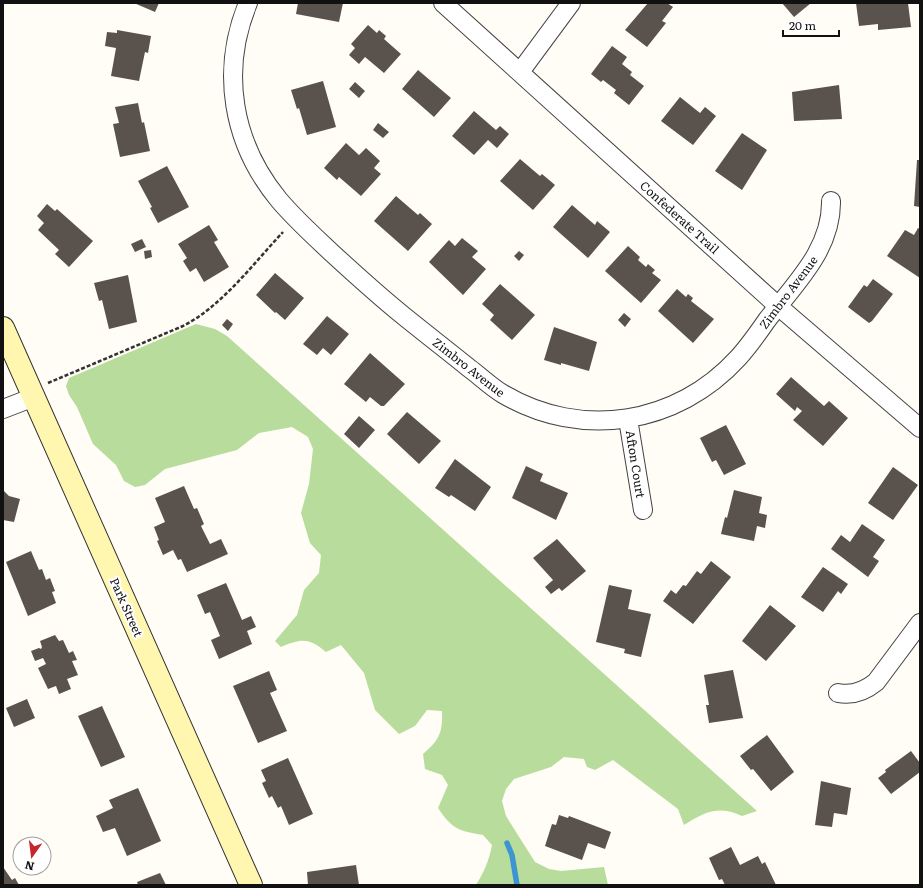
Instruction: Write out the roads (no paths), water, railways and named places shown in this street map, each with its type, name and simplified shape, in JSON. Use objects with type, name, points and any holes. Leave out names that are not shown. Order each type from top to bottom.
[{"type":"street","name":"Zimbro Avenue","points":[[248,3],[242,17],[232,67],[234,96],[238,119],[247,147],[260,173],[278,198],[296,218],[391,305],[501,394],[528,406],[556,415],[585,420],[628,419],[660,411],[682,402],[711,382],[738,358],[818,254],[831,218],[831,201]]},
{"type":"street","name":"Confederate Trail","points":[[443,3],[778,306],[920,428]]},
{"type":"street","points":[[520,72],[571,3]]},
{"type":"street","name":"Park Street","points":[[3,328],[251,885]]},
{"type":"street","points":[[3,409],[32,394]]},
{"type":"street","name":"Afton Court","points":[[628,419],[643,510]]},
{"type":"street","points":[[838,693],[856,693],[868,688],[876,682],[920,623]]},
{"type":"waterway","points":[[507,843],[512,855],[517,885]]}]
